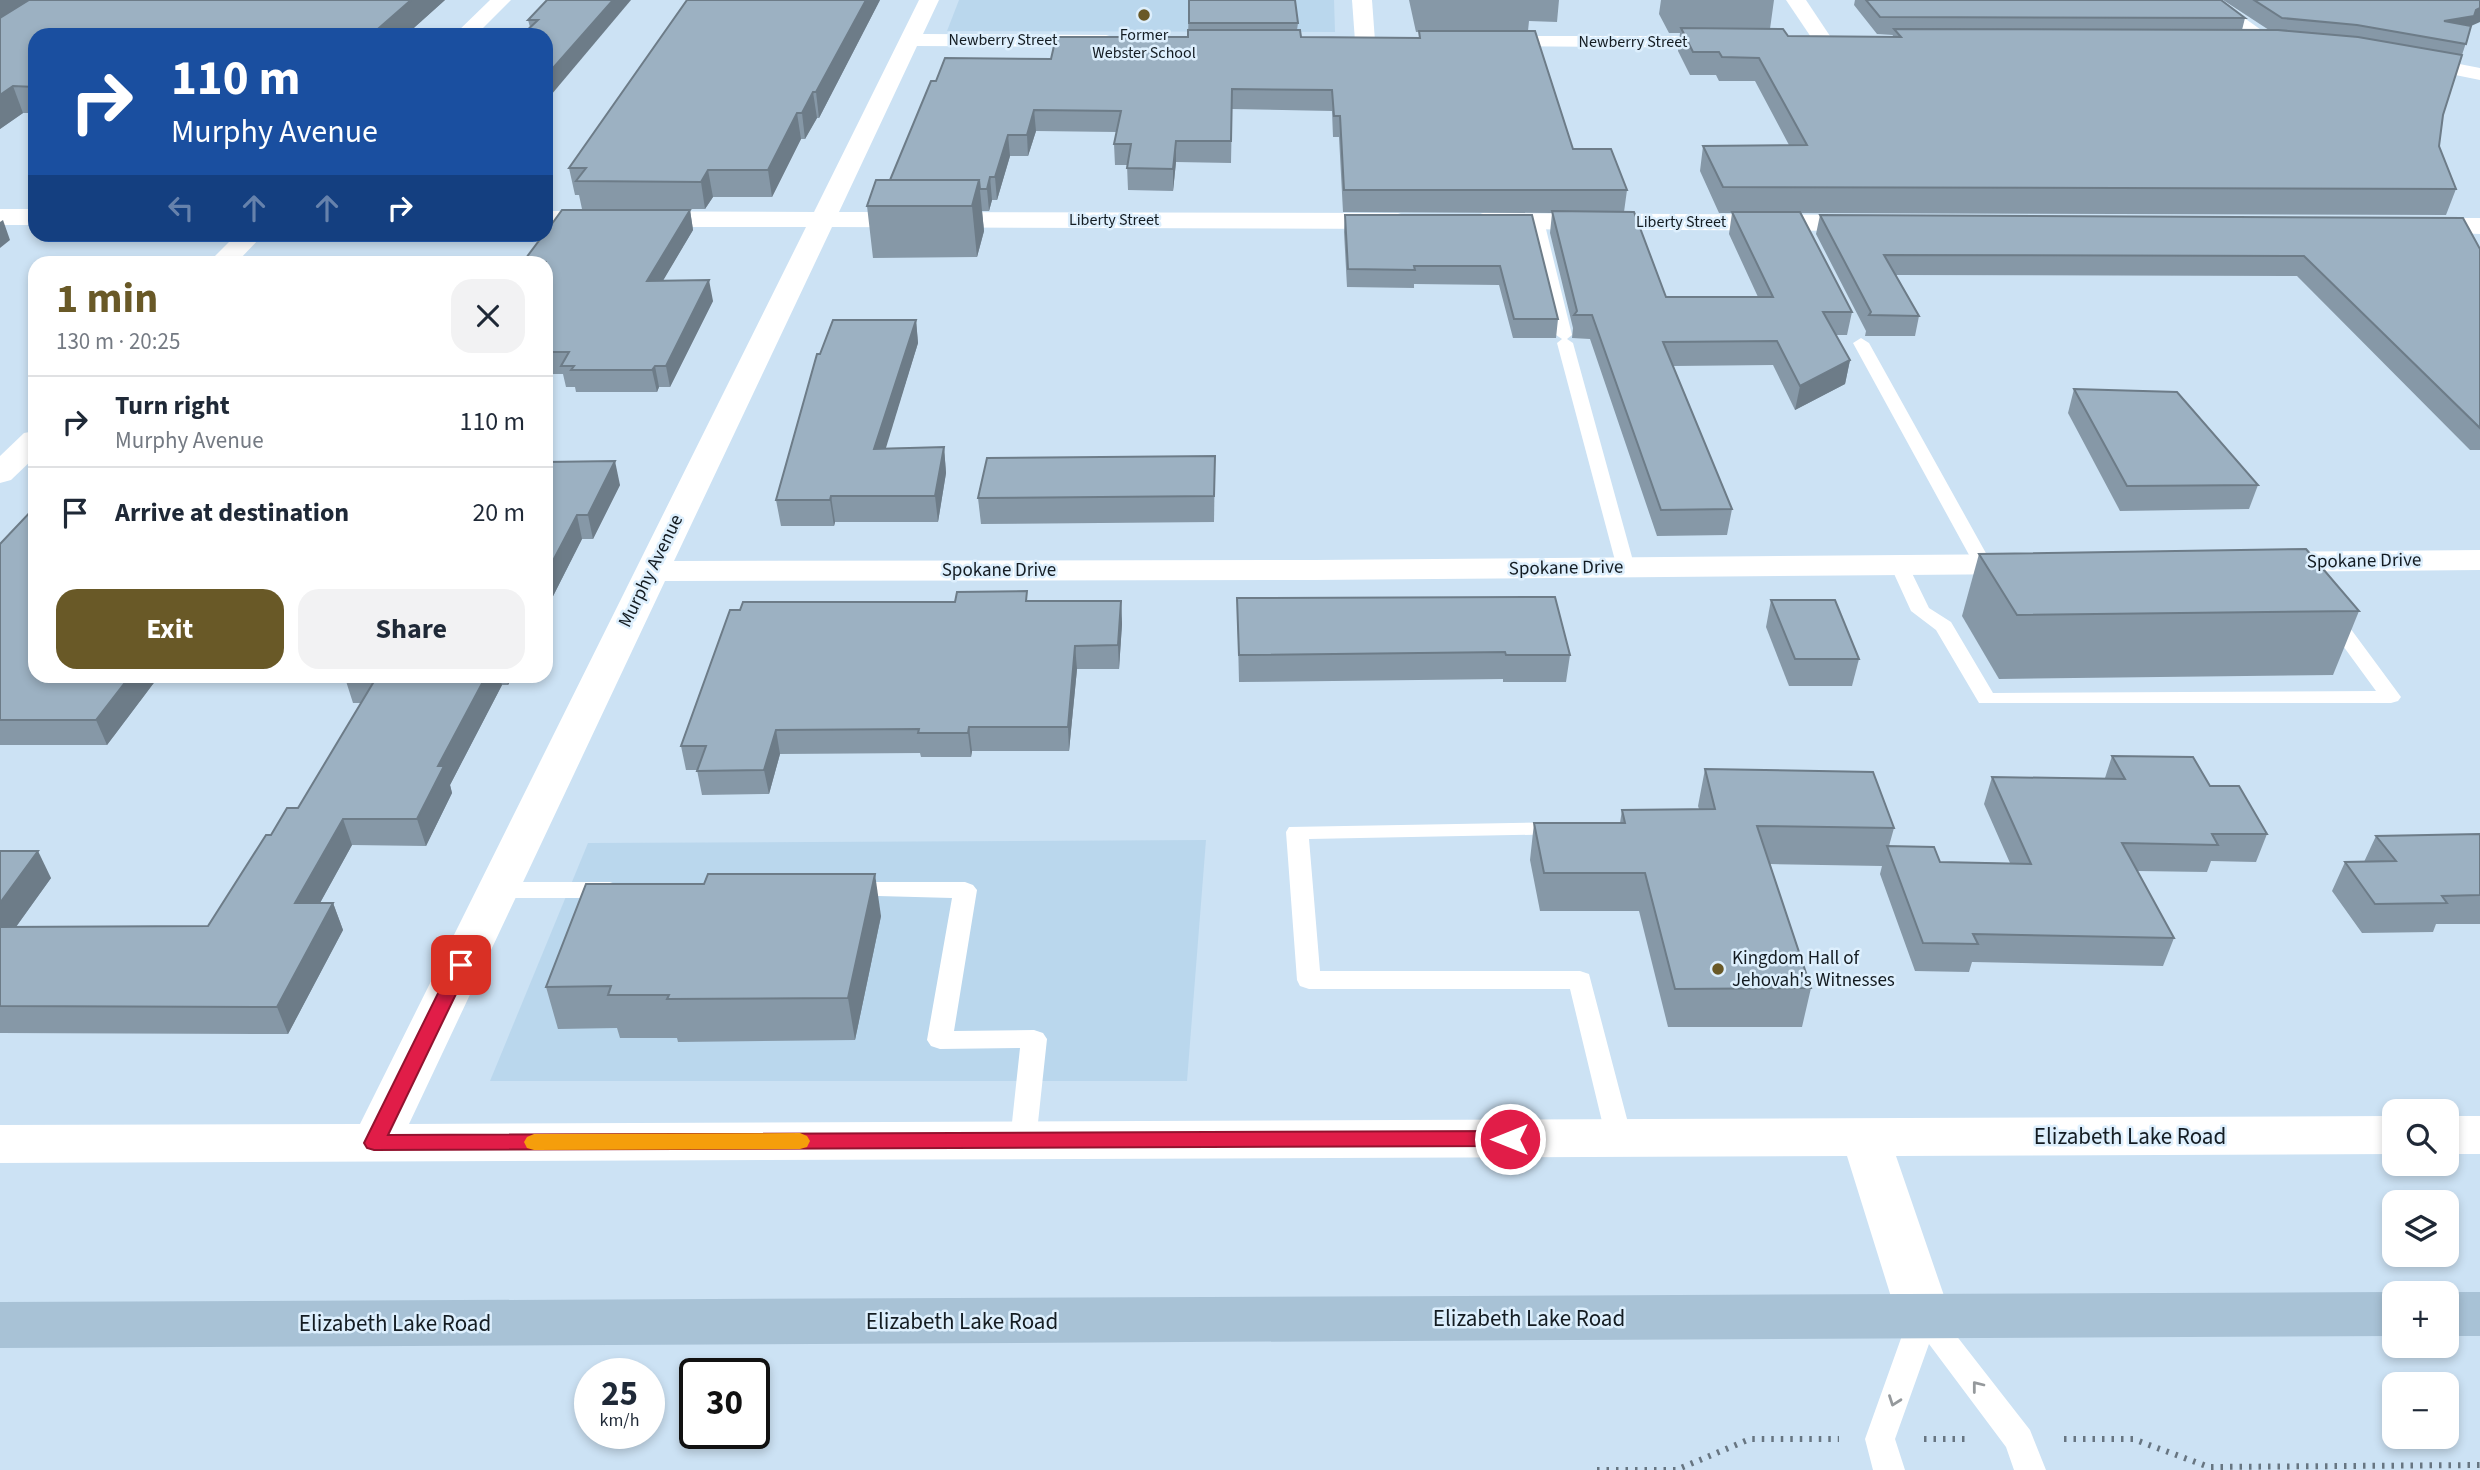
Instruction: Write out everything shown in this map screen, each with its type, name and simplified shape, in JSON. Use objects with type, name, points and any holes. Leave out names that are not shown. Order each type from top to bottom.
[{"type":"main road","name":"Elizabeth Lake Road","points":[[0,1325],[2382,1314]]},
{"type":"main road","points":[[2459,1314],[2480,1314]]},
{"type":"street","points":[[471,28],[501,0]]},
{"type":"street","name":"Murphy Avenue","points":[[374,1143],[929,0]]},
{"type":"street","points":[[1339,41],[1372,41],[1362,0]]},
{"type":"street","points":[[1796,0],[1822,42]]},
{"type":"street","points":[[2206,0],[2281,44],[2241,44]]},
{"type":"street","name":"Newberry Street","points":[[909,40],[1128,41]]},
{"type":"street","name":"Newberry Street","points":[[1461,41],[1748,42]]},
{"type":"street","points":[[2391,57],[2480,74]]},
{"type":"street","points":[[0,217],[28,217]]},
{"type":"street","name":"Liberty Street","points":[[553,219],[1427,221]]},
{"type":"street","name":"Liberty Street","points":[[1455,221],[1803,228],[1898,223]]},
{"type":"street","points":[[2387,226],[2480,226]]},
{"type":"street","points":[[228,256],[243,242]]},
{"type":"street","points":[[0,473],[28,447]]},
{"type":"street","name":"Spokane Drive","points":[[2238,562],[2298,570],[2480,560]]},
{"type":"street","name":"Spokane Drive","points":[[652,570],[1626,568],[2063,564]]},
{"type":"street","name":"Elizabeth Lake Road","points":[[0,1143],[2382,1135]]},
{"type":"street","points":[[2459,1135],[2480,1135]]},
{"type":"street","points":[[1866,1138],[1924,1316]]},
{"type":"lane","points":[[1537,221],[1565,339],[1626,568]]},
{"type":"lane","points":[[1861,343],[1983,564]]},
{"type":"lane","points":[[1899,565],[1921,611],[1944,626],[1986,699],[2391,697],[2319,599]]},
{"type":"lane","points":[[1580,829],[1297,832],[1309,980],[1580,980],[1619,1138]]},
{"type":"lane","points":[[497,890],[631,890]]},
{"type":"lane","points":[[826,890],[965,890],[940,1040],[1034,1040],[1023,1141]]},
{"type":"lane","points":[[1889,1470],[1880,1439],[1924,1316]]},
{"type":"lane","points":[[1924,1316],[2019,1440],[2029,1470]]},
{"type":"shaded area","name":"Former Webster School","points":[[959,0],[1334,0],[1335,32],[947,31]]},
{"type":"shaded area","points":[[1206,840],[1187,1081],[490,1081],[588,843]]},
{"type":"building","points":[[29,0],[411,0],[379,28],[28,28],[28,87],[13,86],[0,95],[0,18]]},
{"type":"building","points":[[547,0],[613,0],[553,68],[553,28],[529,28],[538,20],[528,20]]},
{"type":"building","points":[[687,0],[866,0],[816,92],[813,92],[802,113],[797,113],[768,170],[708,170],[701,182],[576,181],[586,168],[569,168]]},
{"type":"building","points":[[1189,0],[1295,0],[1298,23],[1189,23]]},
{"type":"building","points":[[1866,0],[2221,0],[2245,18],[1880,17]]},
{"type":"building","points":[[2254,0],[2480,0],[2480,8],[2474,16],[2444,21],[2471,26],[2466,44],[2357,25],[2282,18]]},
{"type":"building","points":[[1681,28],[1783,29],[1788,36],[1901,37],[1894,29],[2278,30],[2358,37],[2462,55],[2443,115],[2439,146],[2456,189],[1723,187],[1703,146],[1807,145],[1759,58],[1722,57],[1719,52],[1693,52]]},
{"type":"building","points":[[1188,30],[1300,30],[1301,37],[1420,38],[1419,31],[1535,31],[1573,149],[1611,149],[1627,190],[1344,190],[1340,116],[1334,116],[1332,90],[1232,89],[1231,141],[1176,141],[1173,169],[1127,168],[1131,144],[1114,144],[1121,111],[1034,110],[1027,135],[1008,135],[995,177],[990,177],[987,189],[980,189],[979,180],[890,180],[931,81],[936,81],[945,58],[1051,59],[1056,37],[1188,37]]},
{"type":"building","points":[[876,180],[979,180],[972,206],[867,206]]},
{"type":"building","points":[[562,210],[690,210],[647,281],[709,280],[666,366],[655,366],[652,370],[571,370],[574,366],[561,366],[569,352],[553,352],[553,256],[528,256],[538,242],[553,242],[553,222]]},
{"type":"building","points":[[1552,211],[1634,212],[1666,297],[1773,297],[1732,212],[1800,212],[1852,312],[1823,312],[1850,360],[1800,386],[1777,341],[1663,342],[1732,509],[1661,510],[1592,315],[1574,315],[1577,311]]},
{"type":"building","points":[[1345,215],[1532,215],[1558,319],[1514,319],[1500,266],[1414,266],[1415,270],[1348,269]]},
{"type":"building","points":[[1820,215],[2463,218],[2480,249],[2480,428],[2304,256],[1884,255],[1919,316],[1869,315],[1871,312]]},
{"type":"building","points":[[833,320],[916,320],[874,449],[944,447],[935,496],[831,496],[830,500],[776,500],[817,354],[820,354]]},
{"type":"building","points":[[2074,389],[2177,392],[2258,485],[2127,486]]},
{"type":"building","points":[[1215,456],[1214,496],[978,498],[987,458]]},
{"type":"building","points":[[615,461],[588,515],[577,515],[553,561],[553,462]]},
{"type":"building","points":[[28,514],[28,683],[125,683],[96,720],[0,720],[0,544]]},
{"type":"building","points":[[2306,549],[2359,611],[2017,615],[1979,554]]},
{"type":"building","points":[[1027,591],[1026,601],[1121,601],[1118,645],[1075,646],[1068,727],[969,727],[968,733],[918,733],[919,729],[776,730],[764,770],[697,771],[706,746],[681,746],[730,610],[740,610],[743,602],[955,602],[957,592]]},
{"type":"building","points":[[1555,597],[1570,655],[1506,655],[1505,652],[1239,655],[1237,598]]},
{"type":"building","points":[[1771,600],[1835,600],[1859,659],[1795,659]]},
{"type":"building","points":[[373,683],[482,683],[438,766],[444,766],[417,819],[343,819],[295,903],[333,903],[277,1007],[0,1006],[0,927],[208,926],[266,835],[271,835],[287,808],[298,808]]},
{"type":"building","points":[[2112,756],[2193,757],[2210,786],[2239,786],[2267,834],[2212,834],[2218,845],[2122,843],[2174,938],[1973,934],[1978,944],[1923,943],[1887,846],[1934,847],[1940,862],[2031,864],[1992,777],[2125,779]]},
{"type":"building","points":[[1705,769],[1873,772],[1894,828],[1757,826],[1811,988],[1675,989],[1645,873],[1544,873],[1534,823],[1625,823],[1622,810],[1715,809]]},
{"type":"building","points":[[2480,834],[2480,895],[2442,896],[2447,903],[2375,904],[2345,862],[2396,861],[2376,836]]},
{"type":"building","points":[[0,851],[38,851],[0,903]]},
{"type":"building","points":[[708,874],[875,874],[848,998],[667,999],[669,995],[608,995],[611,986],[546,987],[586,884],[704,884]]},
{"type":"slow traffic","points":[[534,1142],[800,1141]]},
{"type":"place","name":"Former Webster School","points":[[1144,15]]},
{"type":"place","name":"Kingdom Hall of Jehovah's Witnesses","points":[[1718,969]]},
{"type":"route","points":[[461,965],[374,1143],[1510,1139]]}]
